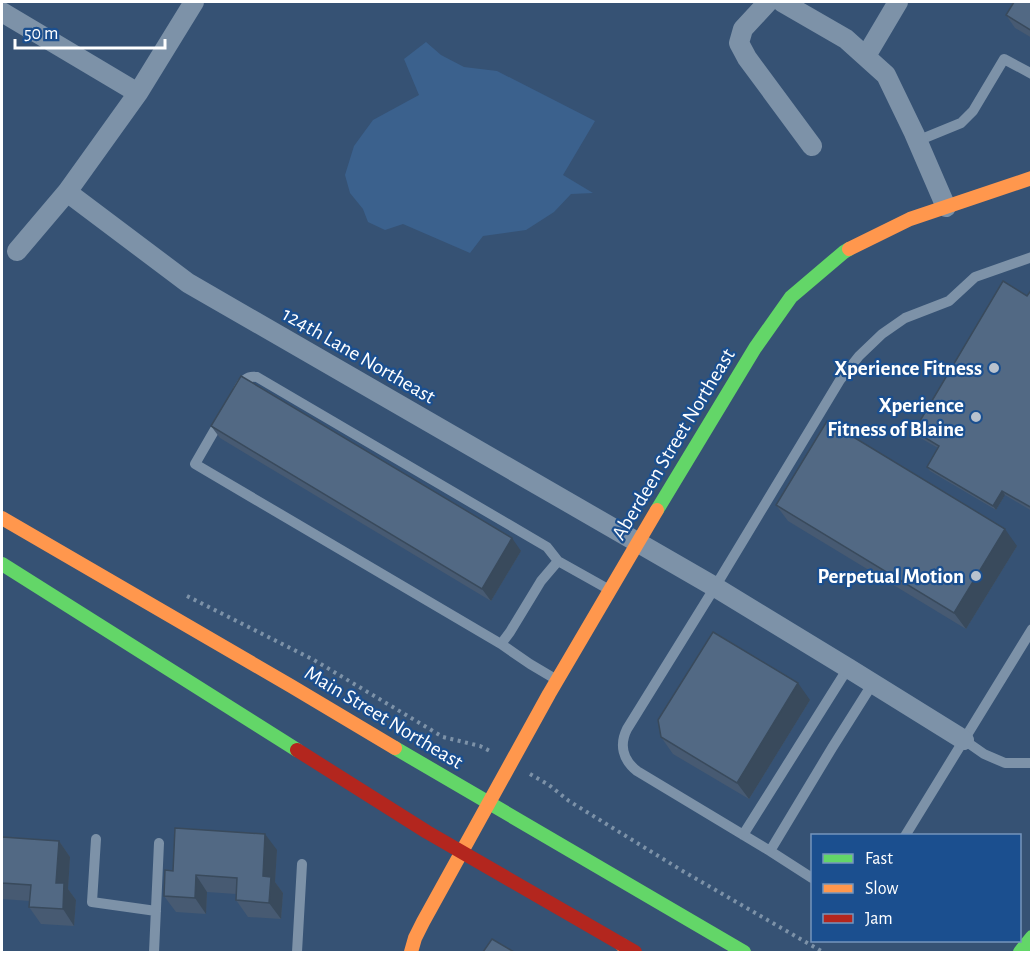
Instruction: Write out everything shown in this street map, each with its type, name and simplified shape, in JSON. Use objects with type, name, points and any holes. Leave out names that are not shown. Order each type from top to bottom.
[{"type":"main road","name":"Aberdeen Street Northeast","points":[[411,952],[423,922],[557,680],[637,543],[756,348],[791,297],[844,252],[910,219],[1032,178]]},
{"type":"main road","name":"Main Street Northeast","points":[[2,518],[744,952]]},
{"type":"main road","points":[[2,564],[461,852],[625,949],[635,952]]},
{"type":"main road","points":[[1020,952],[1032,937]]},
{"type":"street","points":[[17,250],[67,192],[138,93],[194,2]]},
{"type":"street","points":[[768,2],[743,29],[739,43],[747,58],[812,146]]},
{"type":"street","points":[[782,2],[846,39],[886,75],[946,207]]},
{"type":"street","points":[[866,56],[898,2]]},
{"type":"street","points":[[2,12],[138,93]]},
{"type":"street","name":"124th Lane Northeast","points":[[67,192],[188,283],[715,587],[964,740]]},
{"type":"lane","points":[[917,141],[961,123],[973,111],[1004,59],[1032,74]]},
{"type":"lane","points":[[811,877],[637,771],[626,760],[622,740],[840,380],[859,356],[882,334],[905,318],[949,302],[975,277],[1032,257]]},
{"type":"lane","points":[[557,680],[501,644],[195,464],[227,408],[246,378],[257,377],[547,547],[558,561],[610,590]]},
{"type":"lane","points":[[501,644],[541,581],[558,561]]},
{"type":"lane","points":[[906,834],[1032,628]]},
{"type":"lane","points":[[743,835],[848,668]]},
{"type":"lane","points":[[770,852],[873,683]]},
{"type":"lane","points":[[964,740],[984,754],[1005,763],[1032,763]]},
{"type":"lane","points":[[96,839],[92,903],[156,910]]},
{"type":"lane","points":[[154,952],[159,843]]},
{"type":"lane","points":[[297,952],[302,864]]},
{"type":"path","points":[[182,593],[314,660],[443,737],[480,746]]},
{"type":"path","points":[[549,785],[569,801],[650,851],[823,952]]},
{"type":"water","points":[[426,42],[441,55],[464,67],[497,71],[595,121],[563,175],[593,193],[571,194],[554,212],[526,230],[483,236],[470,253],[403,224],[385,230],[368,222],[363,209],[350,193],[345,175],[354,146],[373,120],[419,95],[404,59]]},
{"type":"building","points":[[1014,2],[1032,2],[1032,31],[1006,15]]},
{"type":"building","name":"Xperience Fitness","points":[[1003,281],[1027,296],[1032,289],[1032,508],[1002,491],[993,506],[927,467],[939,446],[914,431]]},
{"type":"building","points":[[241,376],[512,538],[482,589],[211,426]]},
{"type":"building","name":"Perpetual Motion","points":[[827,421],[1005,529],[954,613],[776,505]]},
{"type":"building","points":[[713,632],[798,683],[737,783],[661,737],[658,720]]},
{"type":"building","points":[[175,828],[265,834],[263,876],[271,877],[269,903],[236,900],[237,878],[196,875],[195,898],[164,896],[165,870],[173,871]]},
{"type":"building","points":[[2,837],[59,841],[56,883],[64,883],[63,909],[29,907],[31,885],[2,883]]},
{"type":"building","points":[[492,939],[514,952],[483,952]]},
{"type":"traffic: fast","points":[[657,510],[755,348],[791,297],[849,249]]},
{"type":"traffic: fast","points":[[2,564],[297,750]]},
{"type":"traffic: fast","points":[[395,748],[744,952]]},
{"type":"traffic: fast","points":[[1020,952],[1032,937]]},
{"type":"traffic: slow","points":[[849,249],[910,219],[1032,178]]},
{"type":"traffic: slow","points":[[411,952],[423,922],[549,694],[657,510]]},
{"type":"traffic: slow","points":[[2,518],[395,748]]},
{"type":"traffic: slow","points":[[622,945],[629,952]]},
{"type":"traffic: jam","points":[[297,750],[427,832],[635,952]]},
{"type":"place","name":"Xperience Fitness","points":[[994,368]]},
{"type":"place","name":"Xperience Fitness of Blaine","points":[[976,417]]},
{"type":"place","name":"Perpetual Motion","points":[[976,576]]}]
